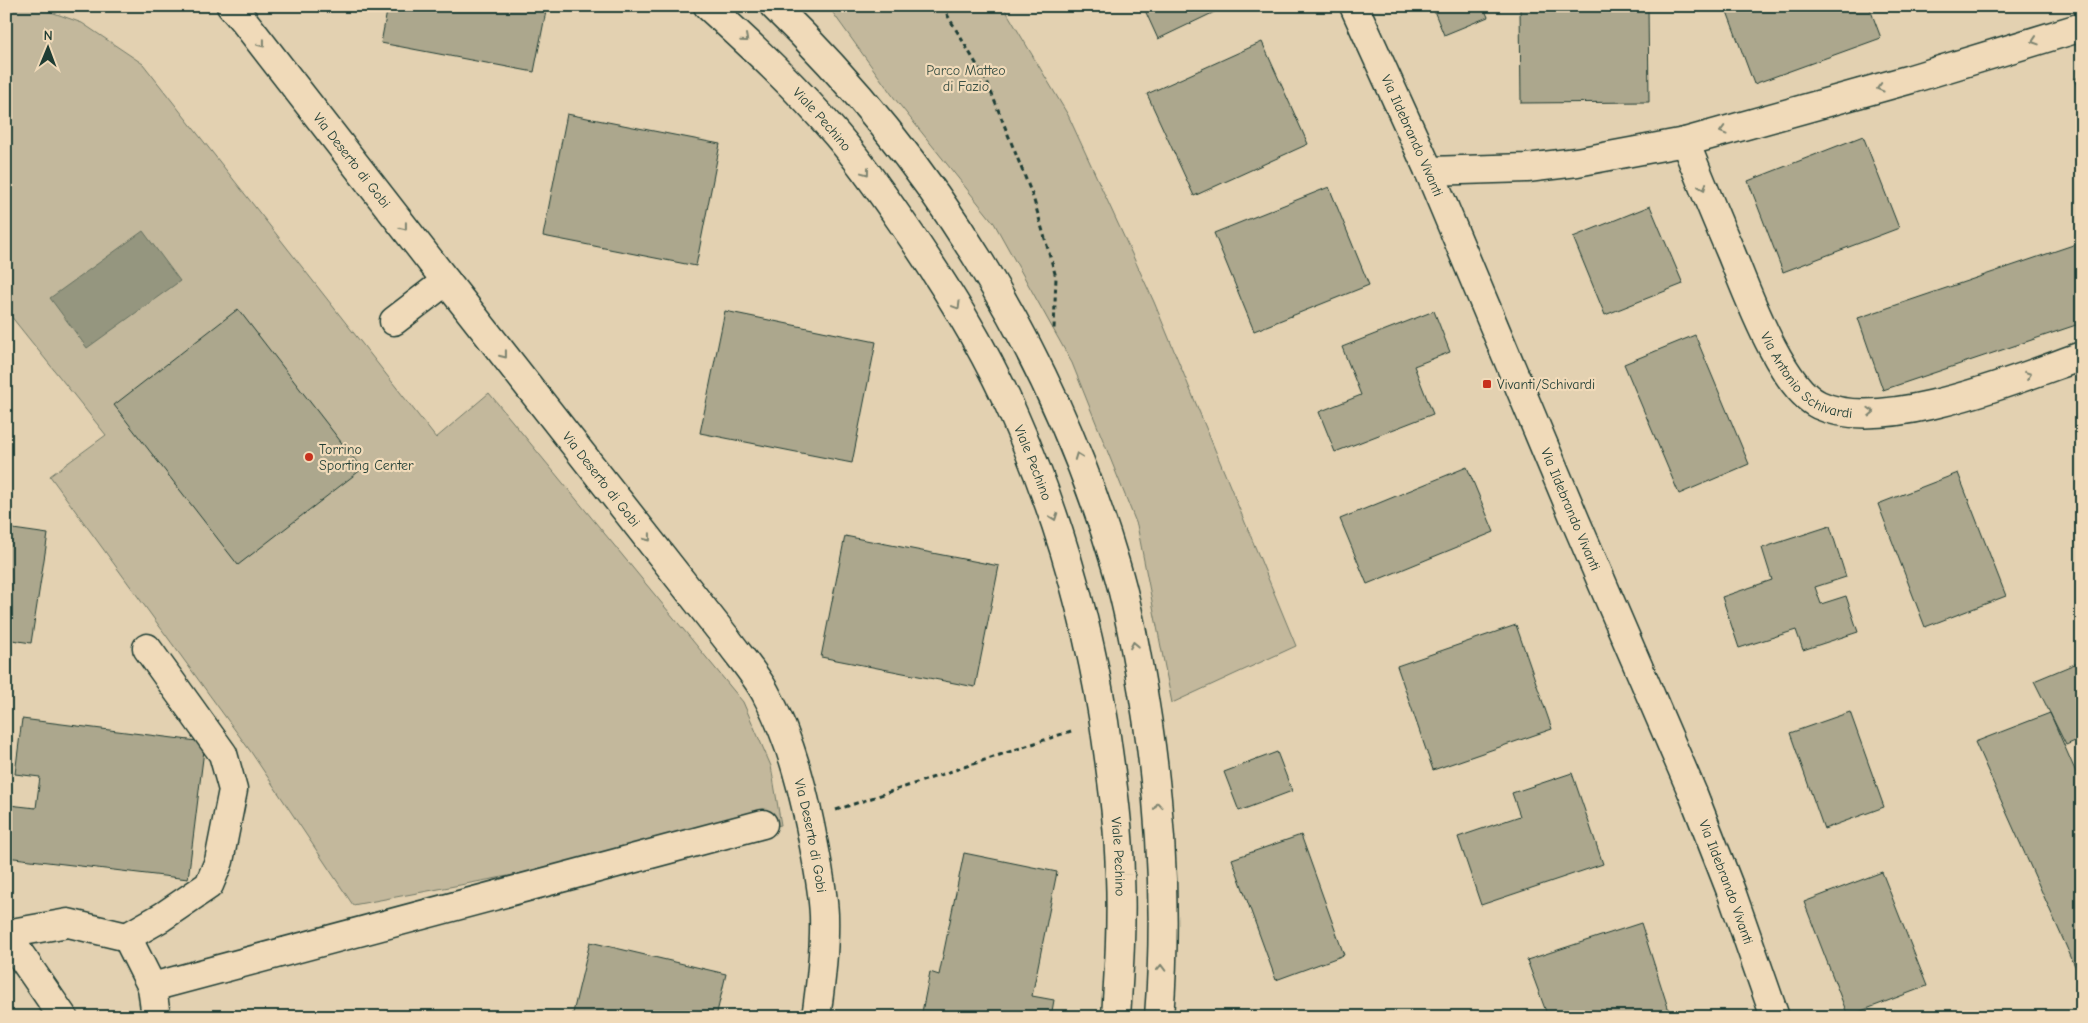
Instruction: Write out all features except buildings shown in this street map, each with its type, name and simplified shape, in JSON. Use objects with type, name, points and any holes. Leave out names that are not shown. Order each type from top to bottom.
[{"type":"street","name":"Via Deserto di Gobi","points":[[231,6],[722,632],[764,690],[779,720],[795,761],[810,819],[819,870],[824,913],[822,970],[816,1017]]},
{"type":"street","name":"Viale Pechino","points":[[708,6],[766,58],[845,145],[918,246],[973,335],[1015,417],[1061,537],[1092,655],[1103,720],[1110,764],[1120,874],[1116,1017]]},
{"type":"street","points":[[774,6],[855,90],[906,154],[960,228],[1005,303],[1051,392],[1102,520],[1117,567],[1145,704],[1156,785],[1162,868],[1159,1017]]},
{"type":"street","name":"Via Ildebrando Vivanti","points":[[1354,6],[1429,171],[1713,844],[1775,1017]]},
{"type":"street","points":[[1429,171],[1527,168],[1577,162],[1685,142],[1911,79],[2082,27]]},
{"type":"street","name":"Via Antonio Schivardi","points":[[1685,142],[1744,284],[1776,354],[1802,393],[1817,404],[1839,411],[1863,413],[1911,409],[1978,392],[2082,356]]},
{"type":"street","points":[[394,321],[446,281]]},
{"type":"street","points":[[63,1017],[6,934],[68,923],[127,937],[162,917],[209,885],[219,861],[233,790],[223,754],[147,648]]},
{"type":"street","points":[[152,987],[762,824]]},
{"type":"street","points":[[127,937],[152,987],[156,1017]]},
{"type":"path","points":[[942,6],[987,82],[1033,197],[1056,277],[1054,334]]},
{"type":"path","points":[[810,819],[1103,720]]},
{"type":"green space","name":"Torrino Sporting Center","points":[[6,6],[34,6],[82,23],[143,64],[436,438],[489,393],[743,702],[771,766],[781,825],[353,905],[251,752],[50,476],[106,435],[6,310]]},
{"type":"green space","name":"Parco Matteo di Fazio","points":[[828,6],[1003,6],[1068,115],[1154,302],[1296,646],[1172,703],[1137,525],[1072,363],[994,223],[895,99]]},
{"type":"shaded area","points":[[143,231],[180,281],[87,348],[50,298]]},
{"type":"place","name":"Vivanti/Schivardi","points":[[1487,384]]},
{"type":"place","name":"Torrino Sporting Center","points":[[309,457]]}]
